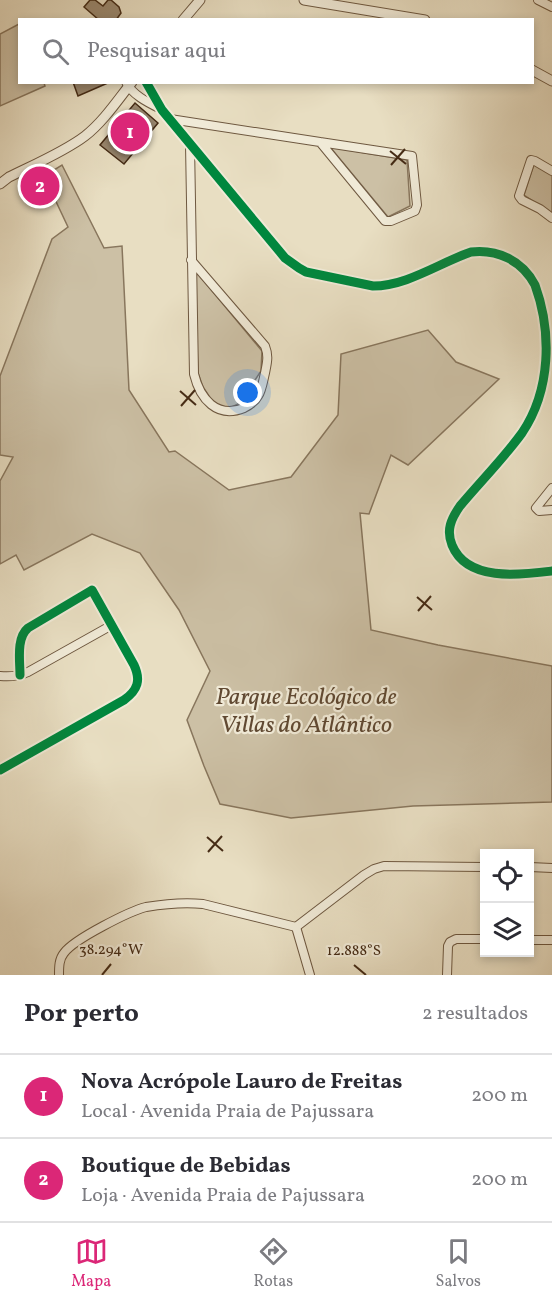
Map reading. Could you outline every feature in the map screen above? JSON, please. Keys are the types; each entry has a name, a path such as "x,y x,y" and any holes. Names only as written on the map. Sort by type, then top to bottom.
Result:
{"street":[{"path":"185,18 200,0"},
{"path":"304,0 413,18"},
{"path":"538,0 552,8"},
{"path":"534,71 552,81"},
{"path":"0,184 85,136 102,119 129,84 144,100 162,110"},
{"path":"147,84 162,110 285,258 306,272 383,286 414,276 459,256 483,251 512,259 523,268 532,279 546,318 549,340 545,378 531,416 522,432 460,506 449,525 449,535 458,555 467,564 478,569 509,574 552,571"},
{"path":"170,119 320,142 411,156 417,205 415,211 391,221 386,220 320,142"},
{"path":"190,144 192,260 196,381 211,406 224,411 237,411 253,402 260,393 268,359 267,352 265,346 192,260"},
{"path":"552,171 531,160 519,196 552,218"},
{"path":"552,488 536,508 539,511 552,510"},
{"path":"0,770 124,700 135,690 139,678 138,672 92,590 23,632 20,675"},
{"path":"0,676 20,675 112,625"},
{"path":"296,927 364,875 384,866 480,867"},
{"path":"534,867 552,868"},
{"path":"59,975 62,957 72,945 133,912 146,908 190,903 203,904 296,927"},
{"path":"296,927 310,975"},
{"path":"447,975 450,942 456,939 480,939"},
{"path":"534,940 552,940"}],"green space":[{"path":"18,25 18,84 44,84 45,86 0,106 0,34"},
{"path":"330,147 407,160 410,206 388,217"},
{"path":"534,164 552,175 552,214 524,195"},
{"name":"Parque Ecológico de Villas do Atlântico","path":"62,165 104,248 122,246 129,390 169,452 175,451 229,490 291,477 338,415 341,354 428,330 456,362 499,379 408,465 391,455 369,514 360,513 371,630 552,666 552,802 413,806 291,818 220,804 187,720 210,671 179,610 140,553 92,534 24,570 16,555 0,564 0,481 13,457 0,455 0,376 52,239 68,227 44,176"},
{"path":"194,269 262,351 261,371 240,403 228,409 215,405 203,387 198,373"}],"building":[{"path":"90,0 95,0 103,6 111,0 119,7 121,13 117,18 97,18 84,7"},
{"path":"74,84 105,84 78,96"},
{"path":"135,103 158,123 124,164 100,145"}],"cycle path":[{"path":"147,84 162,110 285,258 306,272 373,286 386,285 411,278 471,252 490,252 508,258 530,276 541,303 546,341 546,360 539,398 522,433 460,506 450,525 449,534 459,557 482,571 510,574 552,571"},
{"path":"0,770 124,700 135,688 138,680 134,665 92,590 24,632 20,650 20,675"}],"place":[{"name":"Nova Acrópole Lauro de Freitas","path":"130,132"},
{"name":"Boutique de Bebidas","path":"40,186"}]}
